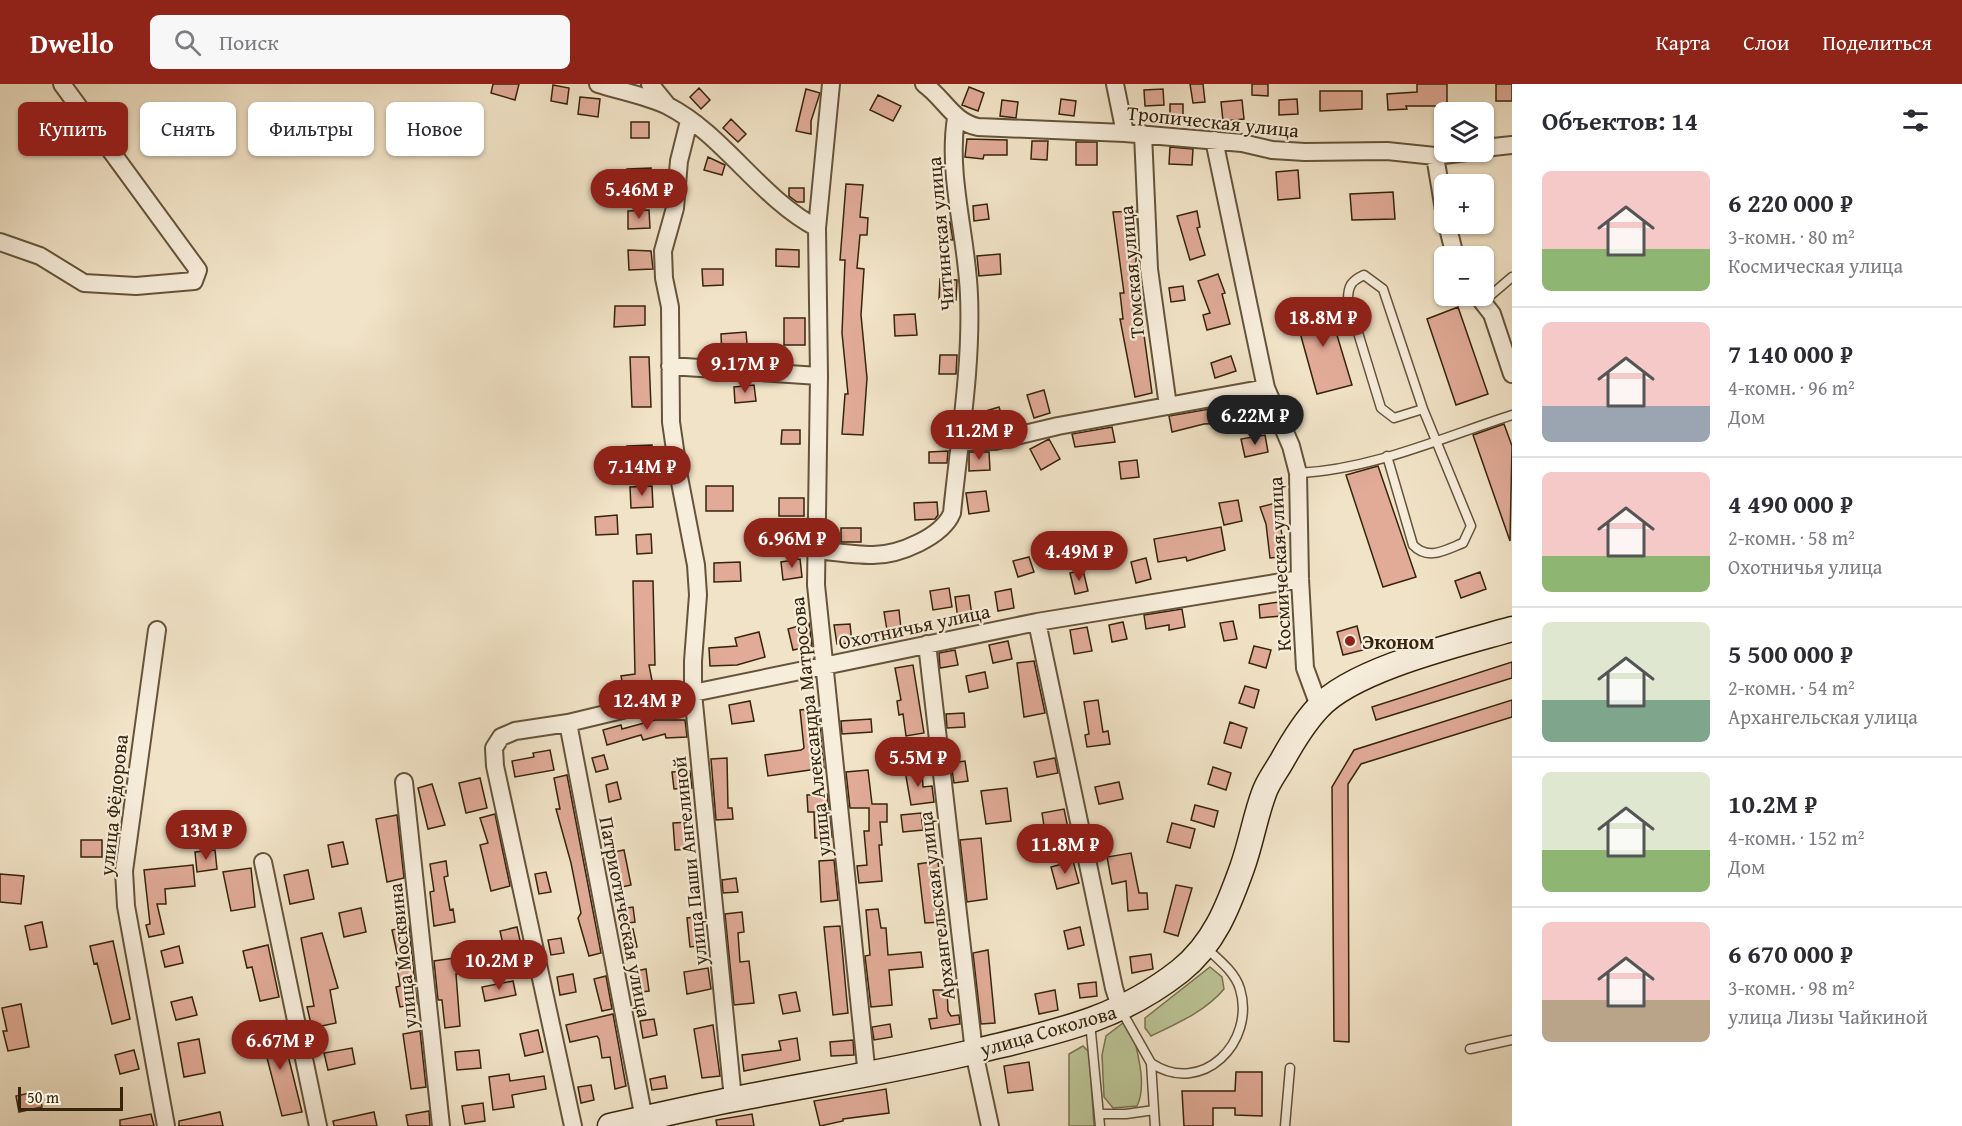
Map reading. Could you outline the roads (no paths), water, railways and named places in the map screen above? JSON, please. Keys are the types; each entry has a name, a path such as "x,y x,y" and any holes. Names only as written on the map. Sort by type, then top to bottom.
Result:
{"main road":[{"path":"1319,706 1356,682 1410,658 1512,629"},
{"name":"улица Соколова","path":"609,1126 733,1099 867,1076 974,1052 1090,1022 1121,1010 1149,994 1183,969 1205,947 1229,904 1246,857 1264,791 1293,742 1319,706"}],"street":[{"path":"0,242 39,256 84,283 136,286 194,281 198,270 62,84"},
{"path":"598,84 668,106"},
{"path":"650,84 668,106 689,121 789,211 817,228"},
{"name":"улица Александра Матросова","path":"831,84 817,228 819,376 816,585 867,1076"},
{"path":"924,84 937,93 956,118"},
{"path":"1115,84 1125,133"},
{"name":"Тропическая улица","path":"956,118 978,127 1125,133 1214,140 1272,150 1387,151 1434,156"},
{"name":"Читинская улица","path":"817,550 876,555 934,536 947,525 952,513 969,296 954,147 956,118"},
{"name":"улица Паши Ангелиной","path":"689,121 679,161 675,208 663,251 664,278 670,307 674,444 696,565 698,595 693,693 733,1099"},
{"name":"Томская улица","path":"1143,135 1149,268 1168,406"},
{"name":"Космическая улица","path":"1214,140 1266,388 1291,446 1298,473 1299,579 1305,668 1319,706"},
{"path":"1494,147 1512,145"},
{"path":"1486,306 1492,314 1512,374"},
{"path":"670,366 819,376"},
{"path":"959,442 994,441 1266,388"},
{"name":"Охотничья улица","path":"573,1126 495,766 494,748 501,737 515,730 567,723 693,693 1037,622 1299,579"},
{"path":"1037,622 1114,988 1121,1010"},
{"name":"улица Фёдорова","path":"157,630 124,871 126,906 166,1126"},
{"name":"Архангельская улица","path":"927,644 974,1052 990,1126"},
{"name":"Патриотическая улица","path":"567,723 644,1119"},
{"name":"улица Москвина","path":"404,782 441,1126"},
{"path":"264,862 318,1126"}],"lane":[{"path":"1387,456 1413,545 1420,552 1432,554 1463,543 1471,526 1438,439 1423,409 1383,289 1364,275 1354,280 1348,287 1348,300 1381,408 1394,418 1423,409"},
{"path":"1494,290 1512,278"},
{"path":"1298,473 1318,472 1387,456 1512,415"},
{"path":"1151,1063 1166,1073 1186,1075 1204,1071 1224,1055 1238,1034 1242,1009 1241,990 1234,976 1205,947"},
{"path":"1121,1010 1151,1063 1155,1126"},
{"path":"1090,1022 1100,1126"},
{"path":"1470,1049 1512,1040"},
{"path":"1285,1126 1290,1068"},
{"path":"1100,1114 1126,1114 1154,1110"}],"place":[{"name":"Эконом","path":"1350,641"}]}
